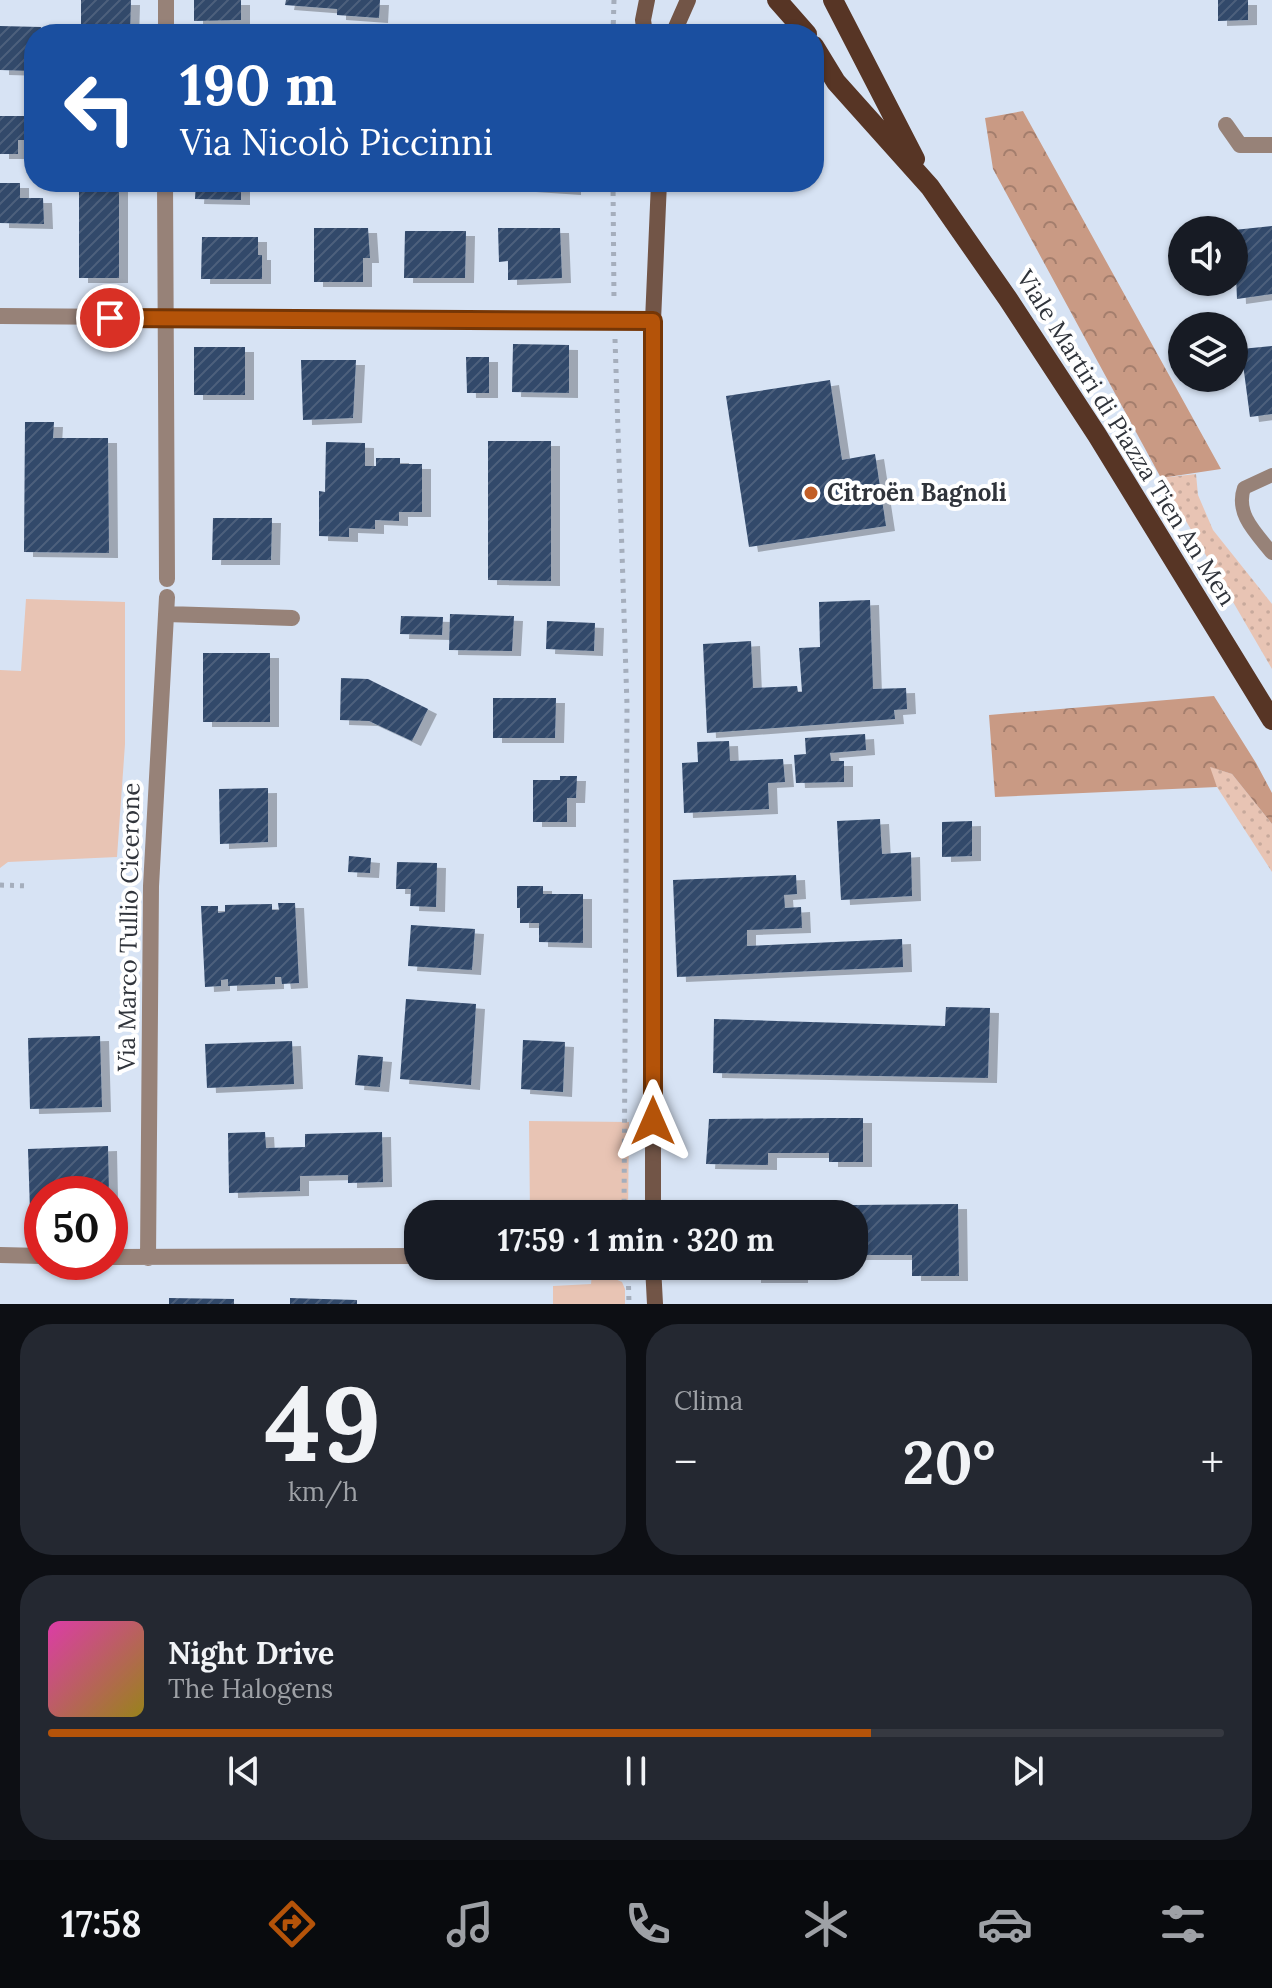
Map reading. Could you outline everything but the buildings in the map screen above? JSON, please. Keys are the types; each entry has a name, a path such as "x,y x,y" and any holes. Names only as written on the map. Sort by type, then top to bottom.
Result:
{"main road":[{"path":"644,24 647,0"},
{"path":"677,24 688,0"},
{"path":"777,0 798,24"},
{"name":"Viale Martiri di Piazza Tien An Men","path":"833,0 930,187"},
{"name":"Viale Martiri di Piazza Tien An Men","path":"824,62 836,82 930,187 1008,299 1097,435 1272,720"},
{"path":"824,75 836,82"},
{"path":"653,1200 653,321 659,192"},
{"path":"654,1280 655,1304"}],"street":[{"path":"166,0 166,24"},
{"path":"1226,125 1240,145 1272,145"},
{"path":"165,192 167,579"},
{"path":"0,316 653,321"},
{"name":"Via Marco Tullio Cicerone","path":"148,1258 151,886 166,606 292,618"},
{"path":"0,1255 24,1256"},
{"path":"128,1257 404,1256"}],"lane":[{"path":"1272,475 1244,488 1240,499 1246,520 1272,553"}],"path":[{"path":"613,24 614,0"},
{"path":"613,192 614,321 627,705 624,1200"},
{"path":"0,885 29,886"},
{"path":"628,1280 629,1304"}],"shaded area":[{"path":"1196,474 1198,495 1213,530 1272,604 1272,669 1161,478"},
{"path":"26,599 125,602 125,744 117,857 8,862 0,868 0,670 21,671"},
{"path":"1208,766 1232,774 1272,824 1272,872 1217,787"},
{"path":"529,1121 629,1122 628,1200 530,1200"},
{"path":"591,1280 622,1282 625,1304 553,1304 553,1286 591,1284"}],"green space":[{"path":"1023,111 1168,373 1168,392 1178,392 1221,469 1161,478 993,169 985,118"},
{"path":"1214,696 1272,793 1272,824 1232,774 1210,767 1217,787 995,797 989,715"}],"place":[{"name":"Citroën Bagnoli","path":"811,493"}],"route":[{"path":"110,318 653,321 653,1121"}]}
